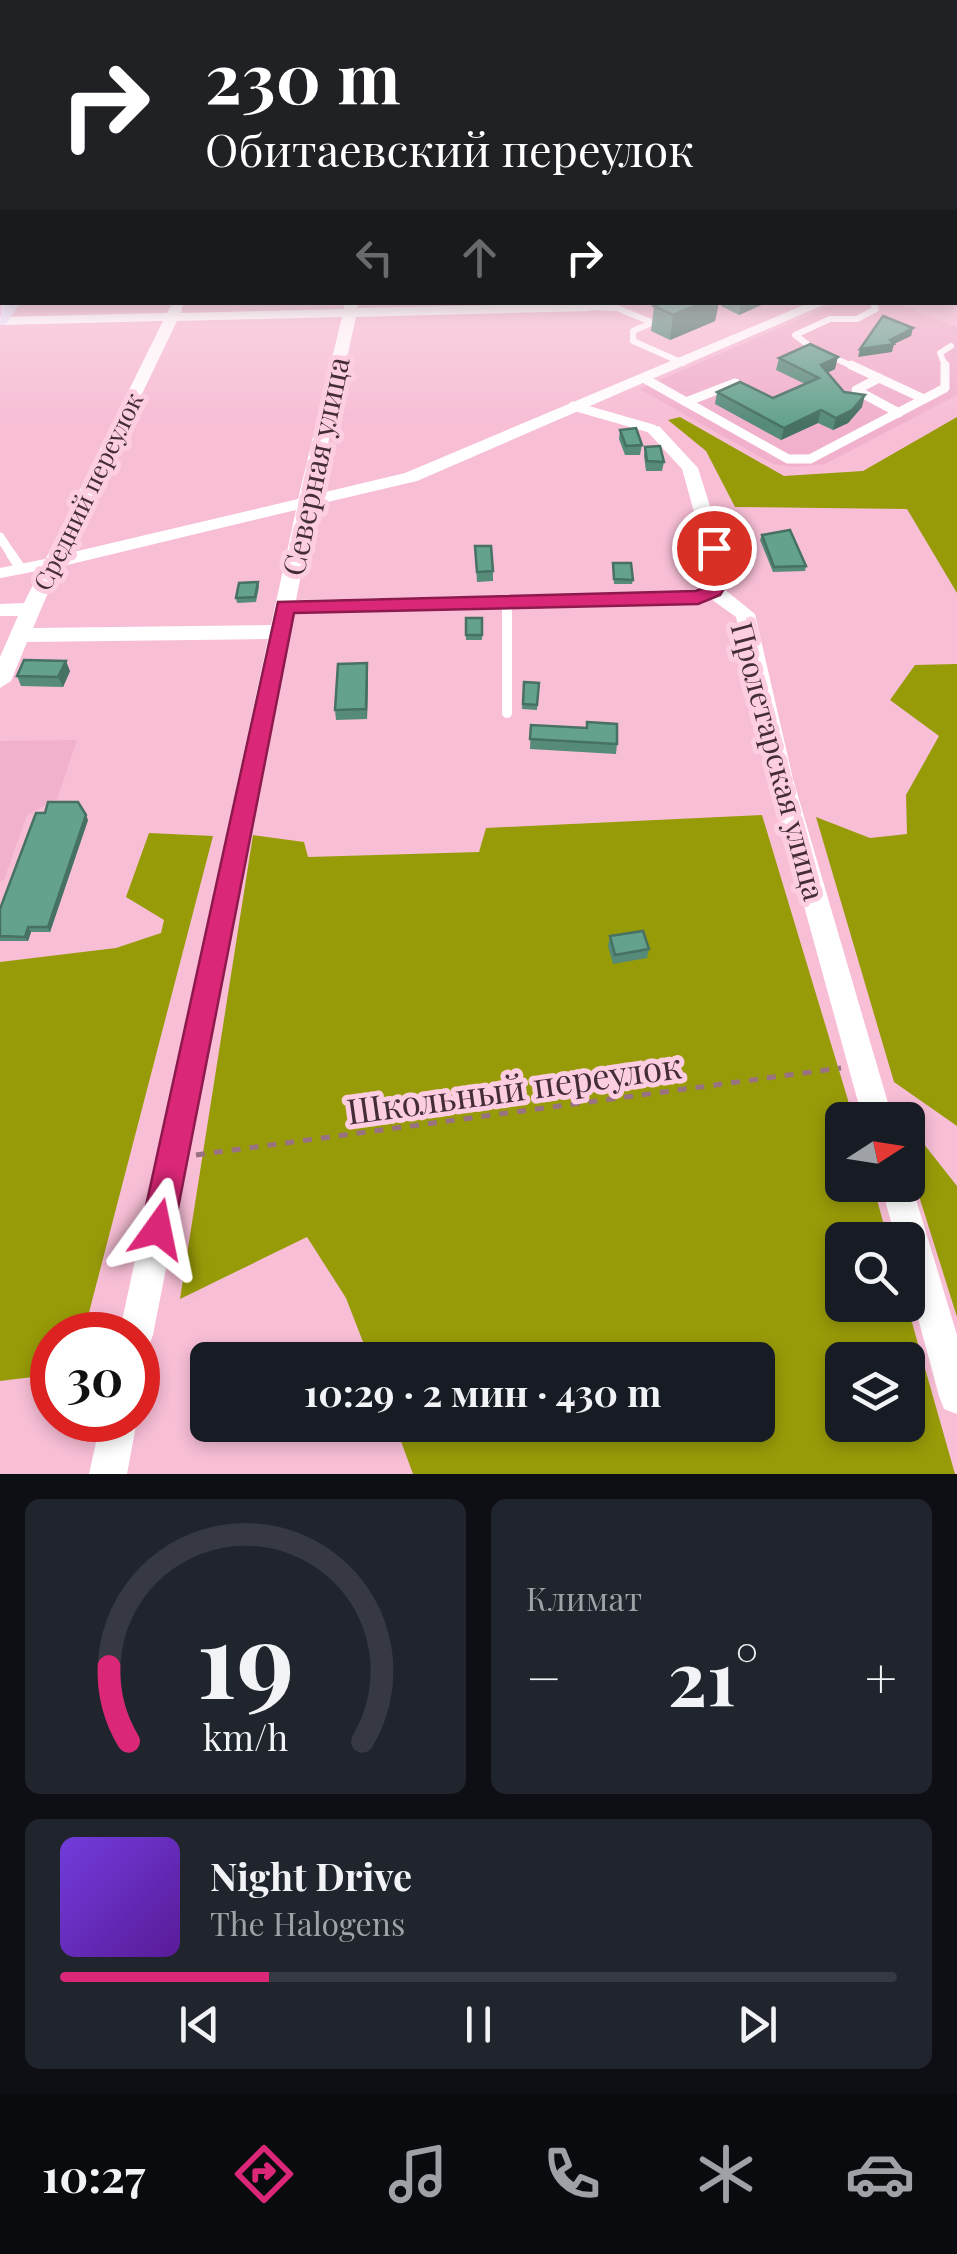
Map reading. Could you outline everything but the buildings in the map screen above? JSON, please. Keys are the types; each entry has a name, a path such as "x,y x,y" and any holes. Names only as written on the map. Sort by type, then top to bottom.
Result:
{"street":[{"path":"0,320 176,309 511,305"},
{"path":"51,563 410,476 817,305"},
{"name":"Северная улица","path":"141,1312 350,307"},
{"name":"Средний переулок","path":"0,681 51,563 176,309"},
{"name":"Пролетарская улица","path":"653,430 690,468 722,576 714,591 746,614 781,779 873,1102"},
{"path":"286,607 698,597 714,591"},
{"path":"0,610 31,609"},
{"path":"21,635 280,632"},
{"path":"902,1202 957,1396"},
{"path":"108,1474 115,1442"}],"lane":[{"path":"598,305 651,322"},
{"path":"874,305 876,310 856,320 830,319 795,334 812,347 924,399"},
{"path":"668,316 633,330 634,341 684,363"},
{"path":"646,380 800,462 946,388 946,368 940,353 951,346"},
{"path":"879,378 856,390 899,412"},
{"path":"686,402 735,383 752,393"},
{"path":"573,406 653,430"},
{"path":"0,537 21,569"},
{"path":"0,574 51,563"},
{"path":"507,601 507,713"}],"path":[{"name":"Школьный переулок","path":"172,1158 862,1066"}],"shaded area":[{"path":"832,305 901,305 957,327 957,395 825,464 773,464 639,389"},
{"path":"680,417 784,476 863,471 957,417 957,593 907,509 735,507 706,451 668,420"},
{"path":"957,664 957,1126 894,1082 816,817 870,838 907,834 906,795 939,736 890,700 915,665"},
{"path":"77,740 57,799 27,815 0,882 0,741"},
{"path":"762,815 849,1102 825,1102 825,1202 878,1202 883,1222 825,1222 825,1322 912,1322 918,1342 825,1342 825,1442 925,1442 925,1368 955,1474 413,1474 401,1442 775,1442 775,1342 363,1342 346,1298 307,1237 180,1299 253,835 304,842 308,857 479,852 486,828"},
{"path":"149,833 213,836 89,1312 30,1312 30,1377 0,1381 0,962 116,948 161,933 164,920 126,897"},
{"path":"925,1146 957,1186 957,1317 921,1202 925,1202"}],"route":[{"path":"158,1229 286,607 698,597 714,591 722,576 714,548"}]}
